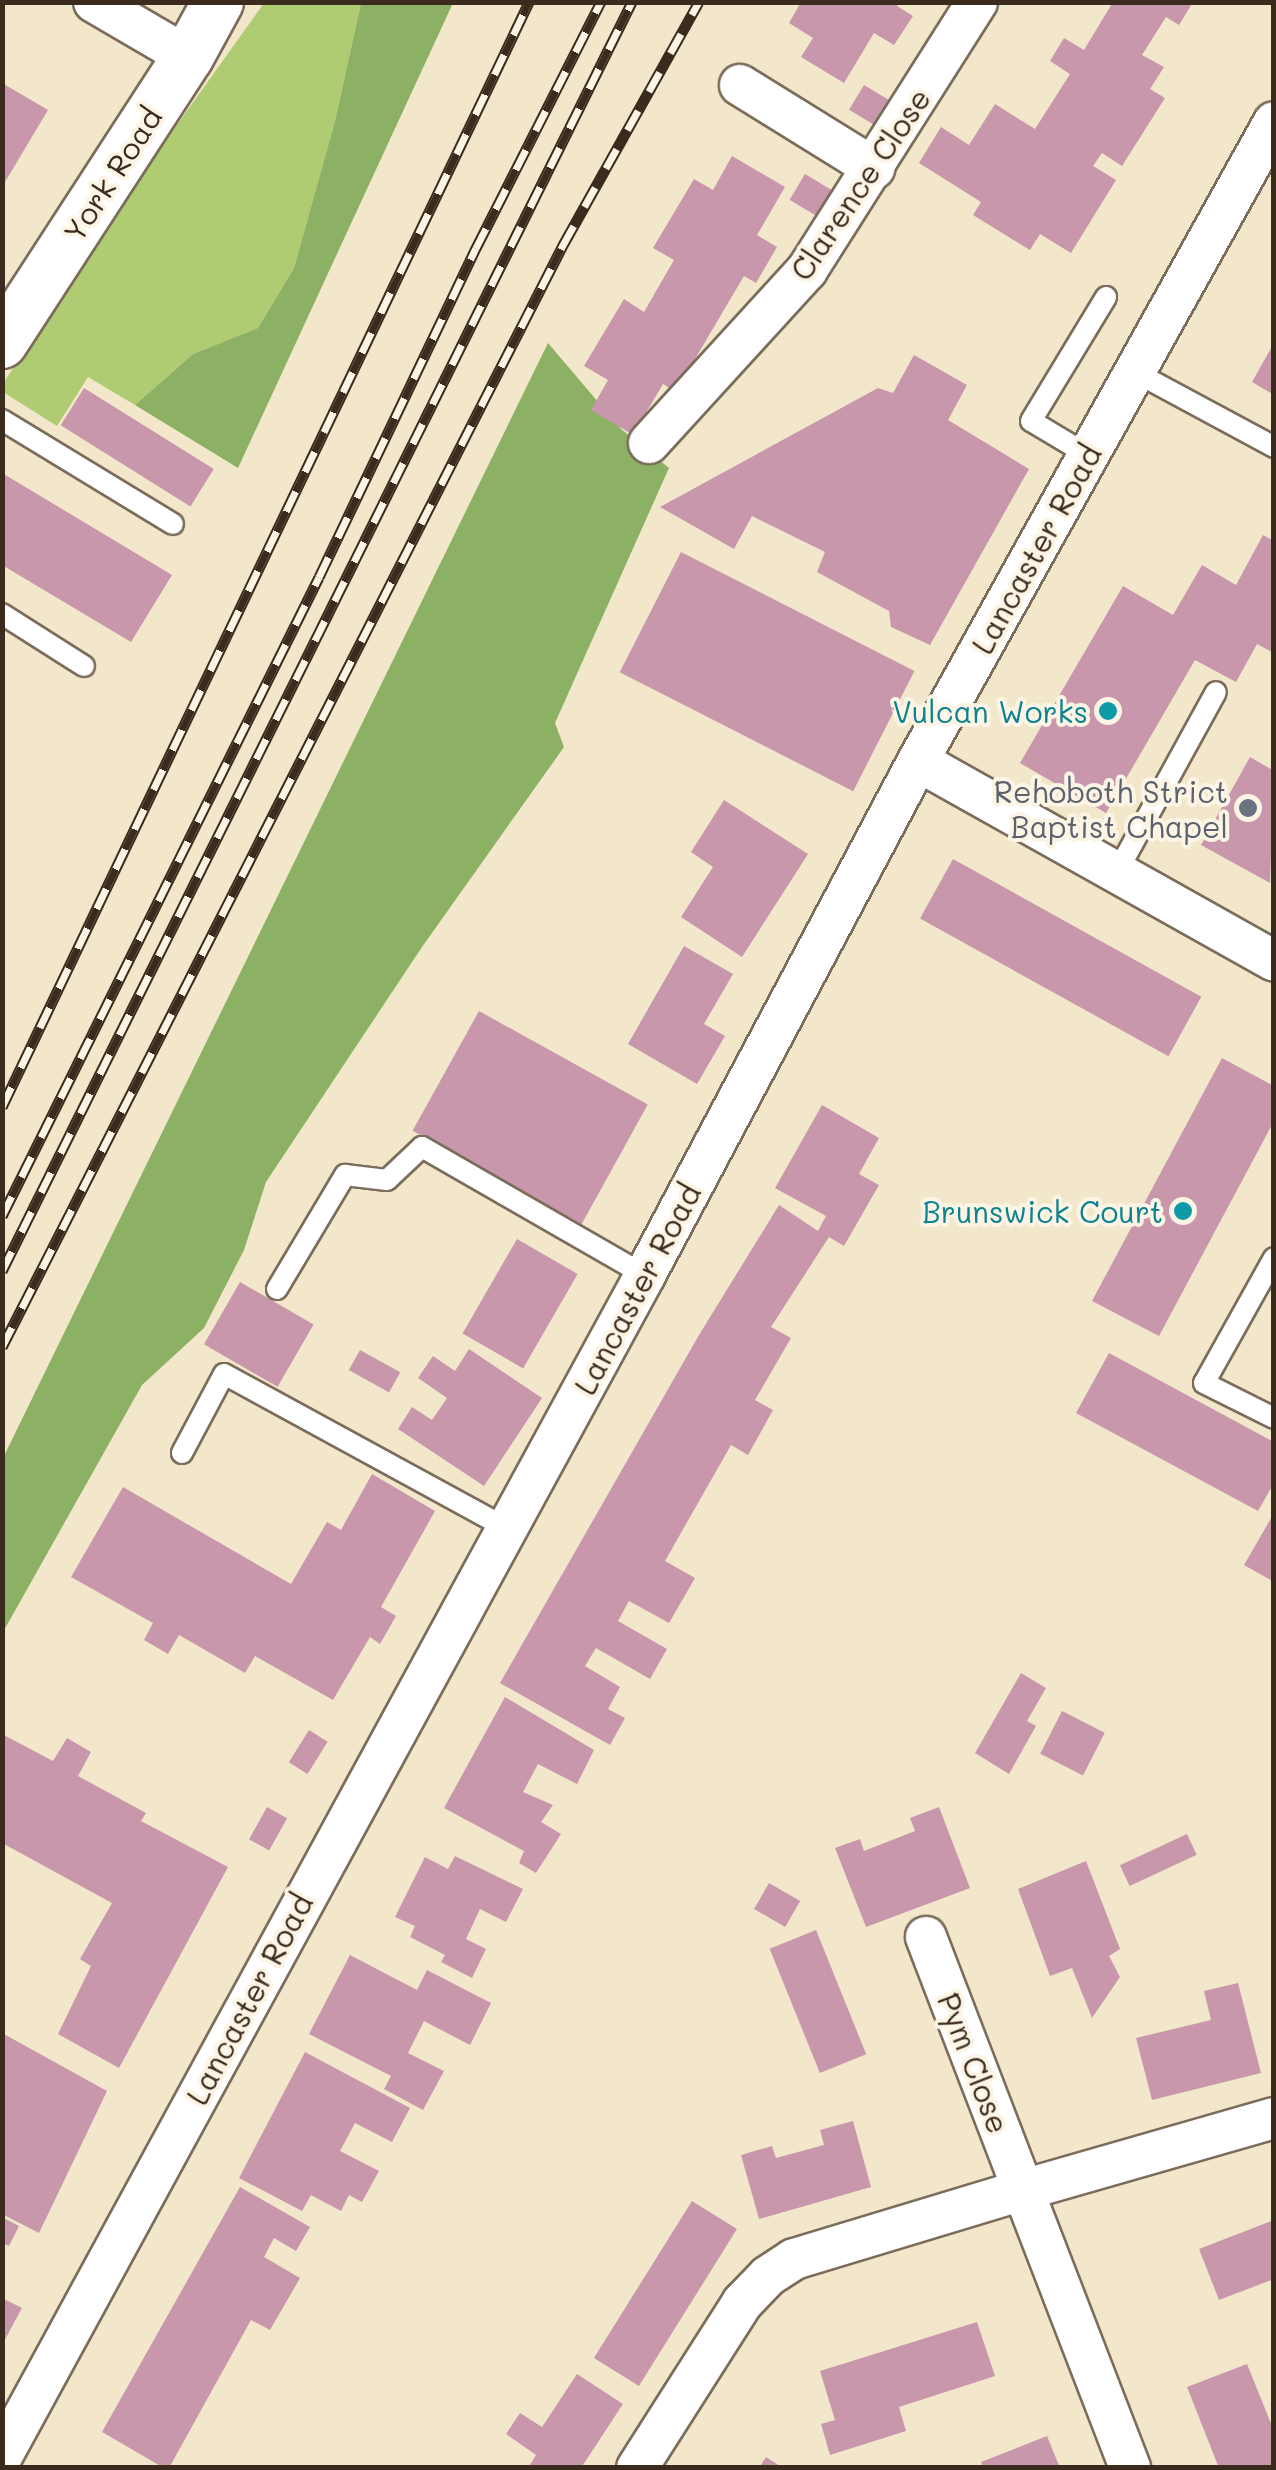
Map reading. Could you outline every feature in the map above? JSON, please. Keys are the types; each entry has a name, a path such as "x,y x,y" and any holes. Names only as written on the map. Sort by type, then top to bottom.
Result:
{"street":[{"path":"94,2 188,57"},
{"name":"York Road","path":"2,343 188,57 218,2"},
{"name":"Clarence Close","path":"648,444 807,270 977,2"},
{"path":"740,84 874,168"},
{"name":"Lancaster Road","path":"2,2456 645,1275 918,761 1274,122"},
{"path":"918,761 1274,960"},
{"name":"Pym Close","path":"926,1937 1130,2468"},
{"path":"637,2468 742,2303 768,2276 794,2259 1274,2118"}],"lane":[{"path":"1088,455 1031,422 1106,298"},
{"path":"1134,372 1274,447"},
{"path":"2,420 173,524"},
{"path":"2,614 84,666"},
{"path":"1117,872 1216,692"},
{"path":"277,1289 345,1174 387,1180 422,1147 645,1275"},
{"path":"1274,1258 1204,1383 1274,1418"},
{"path":"182,1452 224,1374 506,1528"}],"green space":[{"path":"264,3 361,3 335,121 294,268 258,328 193,354 135,405 88,377 57,426 3,392 2,385 136,182"},
{"path":"361,3 453,3 238,468 135,405 193,354 258,328 294,268 335,121"},
{"path":"548,343 621,429 669,468 555,723 564,747 422,947 266,1182 244,1250 204,1328 142,1385 3,1632 3,1458"}],"building":[{"path":"801,2 899,2 897,6 913,16 894,45 874,33 844,83 801,57 813,38 789,23"},
{"path":"1113,2 1193,2 1179,25 1166,17 1142,55 1164,67 1150,89 1165,98 1122,166 1102,153 1093,166 1116,180 1071,253 1040,234 1030,250 973,215 981,202 919,163 941,127 969,145 995,104 1035,129 1070,74 1050,61 1064,38 1084,50"},
{"path":"2,83 48,110 2,187"},
{"path":"864,85 891,101 876,126 849,110"},
{"path":"732,156 785,187 757,235 777,247 756,283 744,276 695,359 703,363 683,396 663,384 633,435 591,410 608,380 584,366 624,299 644,312 674,260 653,248 694,179 713,190"},
{"path":"805,174 833,191 818,217 790,200"},
{"path":"1274,343 1274,395 1252,382"},
{"path":"914,355 967,385 948,420 1029,469 930,645 891,627 889,611 817,572 825,552 752,516 734,549 660,507 878,388 893,393"},
{"path":"84,388 214,469 190,506 61,425"},
{"path":"2,473 172,575 131,642 2,565"},
{"name":"Vulcan Works","path":"1263,535 1274,541 1274,653 1257,644 1236,682 1195,660 1106,813 1020,763 1123,586 1173,615 1202,565 1236,585"},
{"path":"681,552 914,671 853,791 620,672"},
{"name":"Rehoboth Strict Baptist Chapel","path":"1250,757 1274,771 1270,883 1201,845"},
{"path":"724,800 808,854 742,957 681,917 713,867 691,852"},
{"path":"953,859 1201,997 1168,1056 920,918"},
{"path":"684,946 733,974 704,1024 725,1036 697,1084 628,1044"},
{"path":"479,1011 648,1105 581,1224 413,1131"},
{"name":"Brunswick Court","path":"1222,1058 1274,1086 1274,1121 1159,1336 1092,1301"},
{"path":"822,1105 879,1138 859,1174 879,1185 844,1246 829,1237 771,1327 791,1338 755,1400 773,1410 748,1455 731,1445 665,1561 695,1578 669,1623 629,1601 618,1621 667,1649 650,1679 596,1648 585,1666 620,1687 608,1709 625,1718 610,1745 500,1683 699,1335 779,1205 818,1231 826,1216 775,1188"},
{"path":"517,1239 578,1274 523,1368 463,1333"},
{"path":"240,1282 314,1324 278,1387 204,1344"},
{"path":"469,1349 542,1398 484,1486 398,1429 412,1407 432,1420 447,1398 418,1378 433,1356 455,1371"},
{"path":"360,1350 400,1372 389,1392 349,1370"},
{"path":"1109,1353 1274,1442 1274,1483 1258,1511 1076,1413"},
{"path":"372,1474 435,1511 381,1607 396,1616 380,1644 370,1637 333,1700 255,1656 245,1673 179,1635 168,1654 144,1640 153,1623 71,1577 123,1487 291,1584 327,1522 341,1530"},
{"path":"1274,1513 1274,1582 1244,1565"},
{"path":"1021,1673 1046,1688 1027,1721 1036,1726 1009,1774 975,1753"},
{"path":"505,1697 594,1750 577,1784 538,1764 523,1792 553,1805 541,1822 561,1834 536,1873 519,1863 524,1851 444,1808"},
{"path":"1062,1711 1105,1733 1083,1776 1040,1754"},
{"path":"309,1730 328,1742 308,1774 289,1762"},
{"path":"2,1734 53,1761 67,1738 91,1752 78,1776 146,1813 141,1821 228,1867 119,2068 58,2034 91,1966 80,1959 112,1903 2,1843"},
{"path":"267,1807 287,1818 269,1851 249,1839"},
{"path":"939,1807 970,1888 866,1927 835,1848 860,1839 864,1851 915,1831 910,1818"},
{"path":"1187,1834 1197,1855 1130,1886 1120,1865"},
{"path":"455,1856 523,1889 506,1922 480,1909 466,1939 486,1949 472,1978 441,1962 445,1955 410,1937 415,1926 395,1917 425,1857 448,1869"},
{"path":"1086,1861 1120,1949 1109,1956 1120,1977 1092,2018 1072,1968 1050,1976 1018,1889"},
{"path":"769,1883 800,1901 785,1927 754,1909"},
{"path":"816,1930 866,2054 820,2073 770,1949"},
{"path":"350,1955 417,1990 427,1970 491,2003 470,2045 424,2021 408,2053 444,2071 423,2110 384,2089 391,2076 309,2034"},
{"path":"1238,1983 1261,2073 1152,2100 1136,2038 1211,2020 1204,1991"},
{"path":"2,2033 107,2091 39,2233 2,2214"},
{"path":"305,2052 410,2108 392,2142 355,2123 340,2151 379,2171 362,2202 349,2195 341,2211 311,2195 302,2211 239,2178"},
{"path":"853,2121 871,2187 759,2219 741,2155 772,2146 776,2158 824,2145 820,2130"},
{"path":"240,2187 310,2227 296,2251 274,2238 264,2257 300,2278 270,2330 251,2320 169,2468 164,2468 102,2432"},
{"path":"692,2201 737,2229 639,2386 594,2358"},
{"path":"2,2217 19,2226 9,2246 2,2243"},
{"path":"1274,2220 1274,2279 1219,2300 1199,2249"},
{"path":"2,2298 22,2308 2,2345"},
{"path":"977,2322 995,2376 899,2407 906,2431 830,2455 821,2424 835,2420 820,2371"},
{"path":"1247,2364 1274,2431 1274,2468 1219,2468 1187,2387"},
{"path":"577,2374 623,2404 581,2468 528,2468 536,2455 506,2434 520,2413 542,2427"},
{"path":"1047,2436 1060,2468 983,2468 981,2462"},
{"path":"766,2457 783,2468 759,2468"}],"railway":[{"path":"2,1107 529,2"},
{"path":"2,1216 319,577 476,248 601,2"},
{"path":"2,1271 632,2"},
{"path":"2,1347 563,245 699,2"}],"place":[{"name":"Vulcan Works","path":"1108,711"},
{"name":"Rehoboth Strict Baptist Chapel","path":"1248,808"},
{"name":"Brunswick Court","path":"1183,1211"}]}
